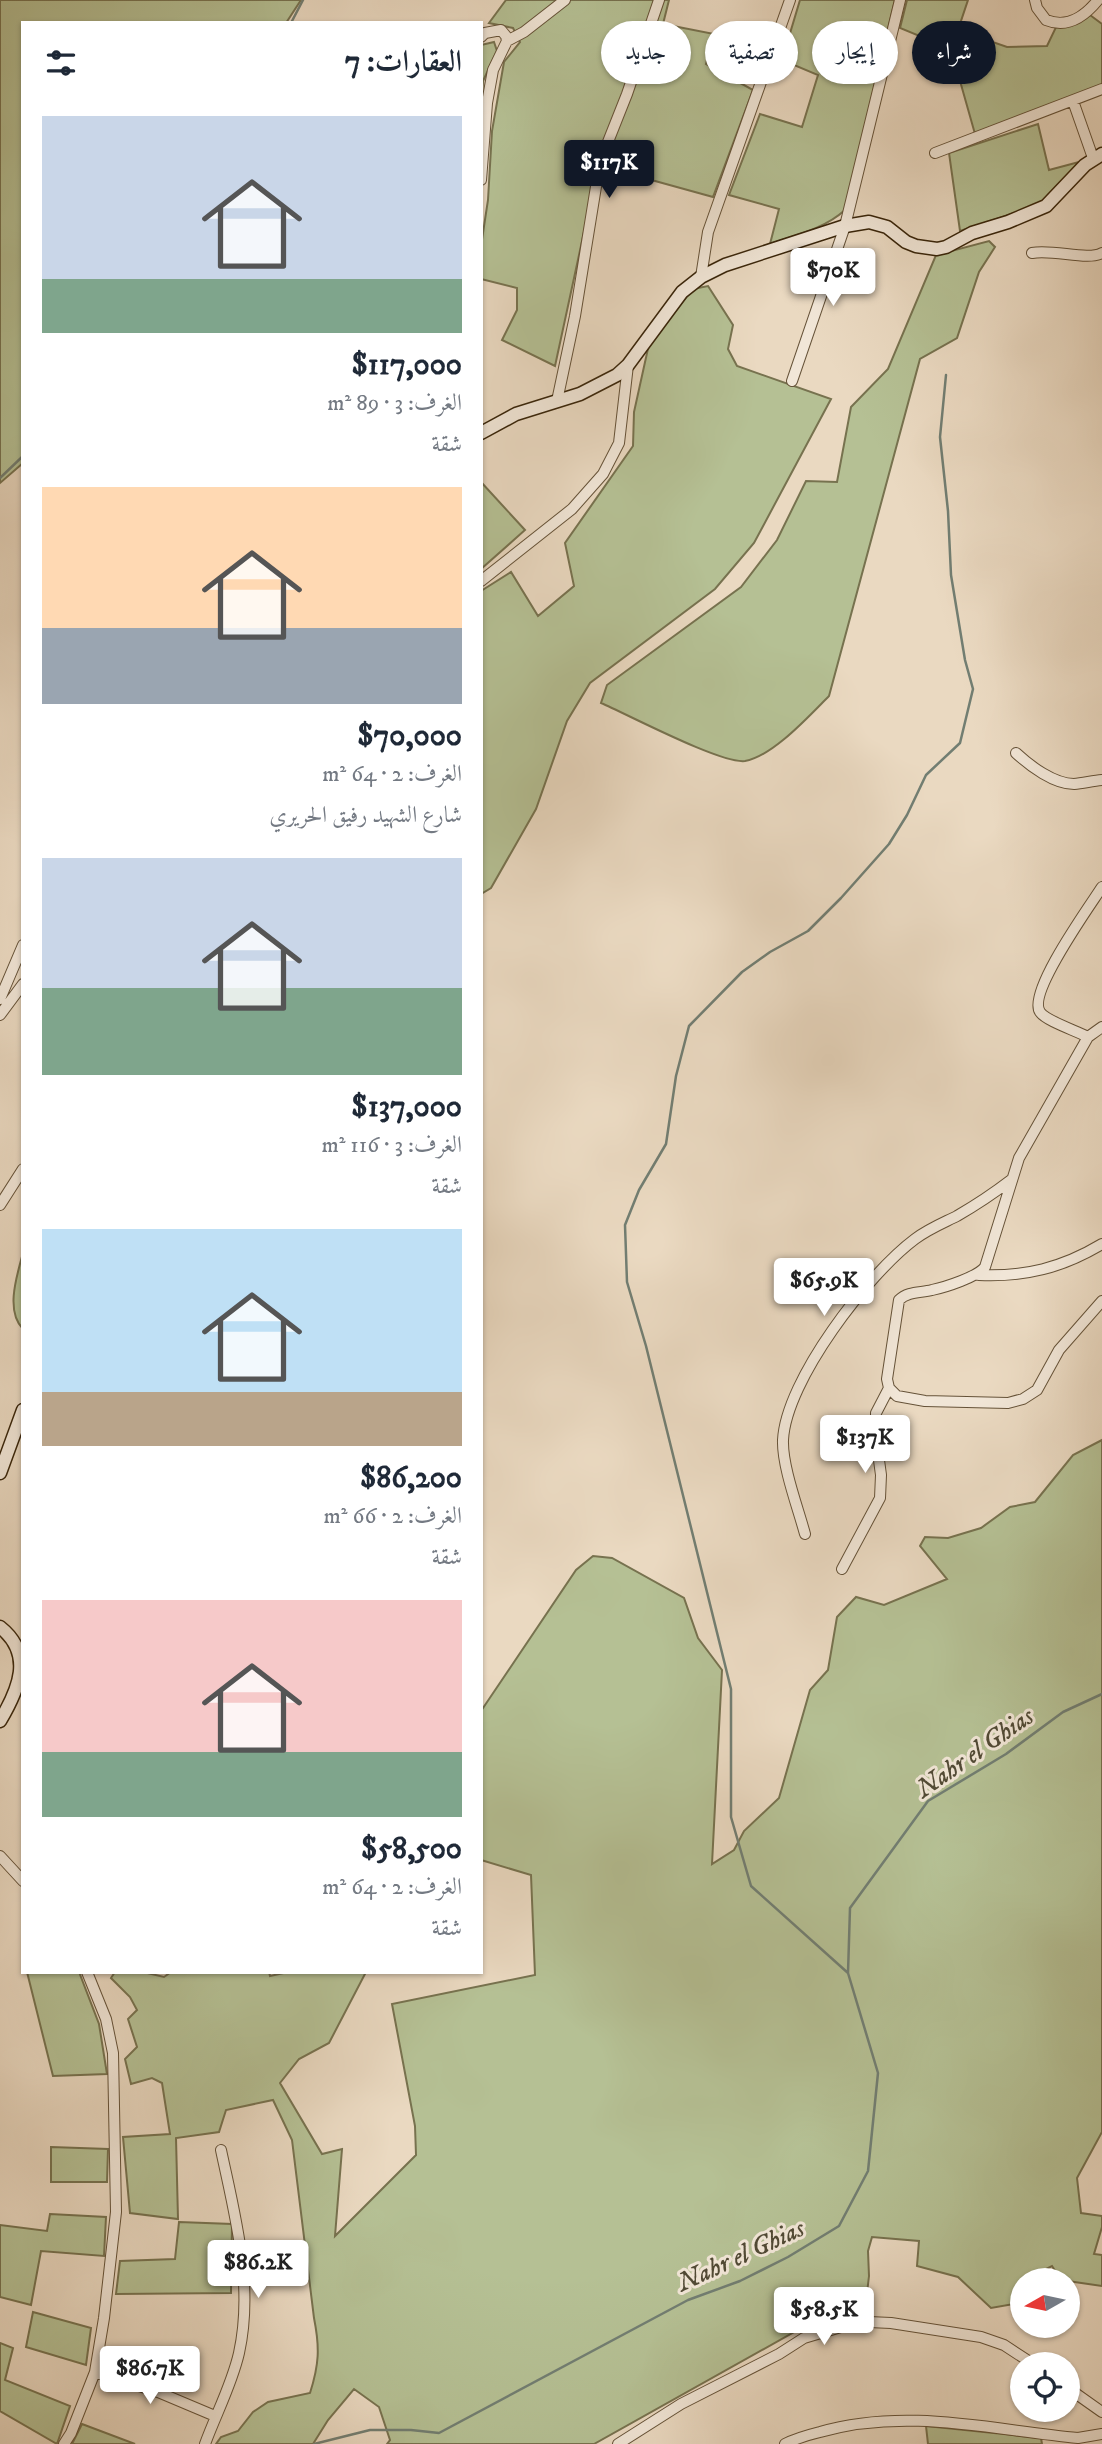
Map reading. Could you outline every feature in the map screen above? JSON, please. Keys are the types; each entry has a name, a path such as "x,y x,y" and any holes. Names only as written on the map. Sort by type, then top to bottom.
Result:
{"street":[{"path":"483,154 493,70 507,41 524,32 565,0"},
{"path":"557,401 575,316 600,162 659,0"},
{"path":"701,277 708,232 790,0"},
{"path":"792,381 845,226 900,0"},
{"path":"1035,0 1037,8 1046,20 1061,23 1087,13 1098,0"},
{"path":"483,35 501,30 507,41"},
{"path":"935,153 1102,89"},
{"path":"483,432 516,414 599,386 628,365 672,304 701,277 725,265 845,226 877,222 906,242 937,249 1046,206 1098,156 1073,101"},
{"path":"1032,253 1047,251 1094,257 1102,253"},
{"path":"483,579 572,509 610,464 620,443 628,365"},
{"path":"1016,752 1037,769 1062,781 1072,784 1102,779"},
{"path":"1088,1037 1044,1016 1038,1010 1037,997 1060,951 1102,887"},
{"path":"0,999 21,950"},
{"path":"0,1014 21,987"},
{"path":"0,1007 0,1014"},
{"path":"979,1275 988,1259 1019,1158 1088,1037 1102,1027"},
{"path":"0,1205 21,1172"},
{"path":"805,1534 783,1440 791,1402 805,1371 848,1310 909,1244 980,1202 1011,1180"},
{"path":"842,1569 880,1498 876,1413 888,1388 890,1355 898,1304 902,1297 979,1275 1005,1276 1055,1268 1072,1262 1102,1244"},
{"path":"888,1388 897,1396 925,1401 1008,1403 1023,1399 1037,1390 1059,1350 1102,1301"},
{"path":"0,1472 21,1415"},
{"path":"0,1627 21,1648 18,1681 0,1721"},
{"path":"0,1856 21,1879"},
{"path":"64,2444 71,2433 94,2372 102,2334 114,2226 116,2092 113,2053 108,2027 88,1974"},
{"path":"205,2444 238,2356 243,2299 240,2240 221,2150"},
{"path":"618,2444 681,2404 779,2354 804,2338 851,2324 878,2322 981,2337 1015,2352"},
{"path":"94,2372 158,2392 215,2416"},
{"path":"1080,2396 1102,2412"},
{"path":"785,2444 842,2426 870,2421 928,2420 1078,2438 1102,2434"},
{"path":"627,2444 633,2434"}],"green space":[{"path":"0,0 301,0 287,21 21,21 21,465 0,483"},
{"path":"506,0 669,0 664,21 601,21 601,84 691,84 691,29 705,32 705,84 742,84 753,90 713,197 608,168 587,218 555,366 502,340 517,310 517,288 483,280 483,233 492,131 504,62 520,42 513,28 489,23"},
{"path":"800,0 895,0 890,21 812,21 812,72 798,67 798,21 794,21"},
{"path":"907,0 968,0 961,21 912,21 912,33 900,28"},
{"path":"1090,15 1102,24 1102,86 975,134 961,84 996,84 996,43 1007,47 1047,46 1057,25"},
{"path":"494,42 497,51 483,81 483,45"},
{"path":"815,84 875,84 845,210 819,227 770,244 779,209 729,195 760,114 802,127"},
{"path":"1038,124 1049,170 1079,162 1060,187 1039,205 960,231 949,153"},
{"path":"989,241 995,247 979,272 957,338 920,359 829,696 779,744 756,758 745,761 733,760 696,747 601,703 607,685 741,587 777,540 806,481 837,482 851,407 888,369 936,255"},
{"path":"708,286 733,325 728,349 737,366 831,399 754,543 715,589 590,683 567,721 536,809 491,888 483,893 483,590 511,572 538,616 574,586 565,543 633,446 634,412 649,344 693,289"},
{"path":"483,484 525,530 483,567"},
{"path":"21,1261 21,1326 15,1313 16,1282"},
{"path":"1102,1440 1102,2132 1077,2178 1081,2213 1102,2216 1102,2227 1094,2254 1102,2255 1102,2286 1080,2283 1080,2268 1010,2268 1010,2305 991,2308 958,2277 917,2266 919,2241 872,2237 868,2251 869,2276 865,2310 805,2326 594,2444 387,2444 390,2440 379,2407 354,2389 328,2420 313,2444 216,2444 221,2437 238,2431 253,2412 268,2402 310,2393 313,2383 318,2356 317,2338 292,2140 273,2100 226,2110 219,2132 176,2138 178,2219 130,2213 123,2137 170,2134 162,2083 152,2078 131,2084 125,2059 137,2047 128,2019 137,2010 130,1997 111,1978 114,1974 151,1974 164,1977 168,1974 365,1974 329,2043 299,2059 280,2083 322,2154 342,2149 335,2236 416,2155 415,2126 392,2004 535,1975 531,1875 483,1861 483,1708 576,1570 593,1556 612,1558 684,1598 698,1638 722,1670 712,1864 734,1850 744,1831 779,1798 810,1690 828,1670 837,1617 856,1597 884,1605 947,1579 920,1546 925,1537 948,1538 981,1528 1010,1507 1035,1502 1073,1455"},
{"path":"28,1974 80,1974 99,2024 107,2074 53,2076"},
{"path":"51,2147 108,2149 107,2182 51,2182"},
{"path":"50,2214 106,2217 104,2256 41,2251 31,2305 0,2297 0,2225 47,2231"},
{"path":"179,2222 232,2224 231,2293 116,2294 120,2261 175,2259"},
{"path":"33,2312 91,2328 86,2365 26,2347"},
{"path":"0,2343 13,2348 5,2380 70,2406 57,2444 0,2411"},
{"path":"82,2424 135,2444 72,2444"},
{"path":"926,2426 1041,2438 1042,2444 928,2444"}],"waterway":[{"path":"292,21 303,0"},
{"path":"848,1973 751,1886 731,1817 731,1689 646,1346 627,1282 625,1225 639,1190 666,1144 676,1076 689,1026 742,972 770,952 808,931 841,898 889,844 907,815 926,775 960,743 973,689 965,660 951,575 940,437 946,375"},
{"path":"0,478 21,458"},
{"name":"Nahr el Ghias","path":"314,2444 370,2430 439,2433 688,2300 740,2281 788,2257 839,2226 868,2171 878,2073 848,1973 850,1908 928,1801 1006,1754 1063,1712 1102,1694"}]}
